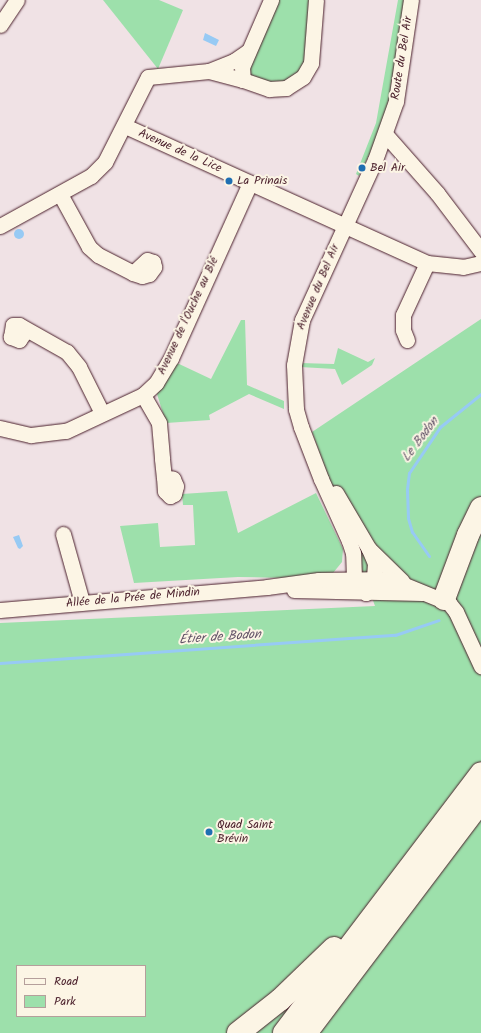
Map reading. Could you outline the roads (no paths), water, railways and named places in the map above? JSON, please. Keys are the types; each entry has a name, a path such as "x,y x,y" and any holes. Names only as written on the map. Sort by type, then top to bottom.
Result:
{"highway":[{"path":"434,596 468,535 481,508"},
{"path":"284,1033 481,773"},
{"path":"306,1033 481,802"},
{"path":"238,1033 280,1000 361,920 374,914"},
{"path":"317,1033 327,1020 330,1001"}],"street":[{"path":"0,25 17,0"},
{"path":"243,80 242,67 247,52 271,0"},
{"path":"209,71 269,89 286,88 303,77 311,63 314,49 316,0"},
{"name":"Route du Bel Air","path":"345,225 385,134 400,87 411,0"},
{"path":"0,226 91,176 106,162 148,77 209,71 234,61 247,52"},
{"name":"Avenue de la Lice","path":"125,126 427,263 463,267 481,263"},
{"path":"385,134 437,193 481,251"},
{"name":"Avenue de l'Ouche au Blé","path":"0,428 32,435 66,430 143,395 156,383 171,358 250,183"},
{"path":"60,194 89,247 98,255 133,273"},
{"name":"Avenue du Bel Air","path":"345,225 302,320 296,344 294,387 296,409 316,466 351,547 354,578"},
{"path":"407,340 403,330 403,315 427,263"},
{"path":"26,330 67,352 79,367 102,413"},
{"path":"143,395 159,423 164,477"},
{"name":"Avenue du Bel Air","path":"316,466 333,488 369,549 375,563 374,578"},
{"path":"64,534 82,602"},
{"name":"Avenue du Bel Air","path":"369,549 402,581"},
{"path":"354,578 366,593"},
{"path":"267,587 354,578 374,578 402,581 434,596 456,612 481,666"},
{"path":"366,593 374,578"},
{"path":"267,587 434,596"},
{"name":"Allée de la Prée de Mindin","path":"0,610 267,587"}],"water":[{"path":"205,33 219,40 216,46 203,40"},
{"path":"19,229 24,234 19,239 14,234"},
{"path":"19,535 23,546 20,549 18,548 13,537"}],"waterway":[{"name":"Le Bodon","path":"429,556 412,532 408,518 407,489 409,473 440,427 481,394"},
{"name":"Étier de Bodon","path":"0,663 395,635 439,620"}],"place":[{"name":"Bel Air","path":"362,168"},
{"name":"La Prinais","path":"229,181"},
{"name":"Quad Saint Brévin","path":"209,832"}]}
